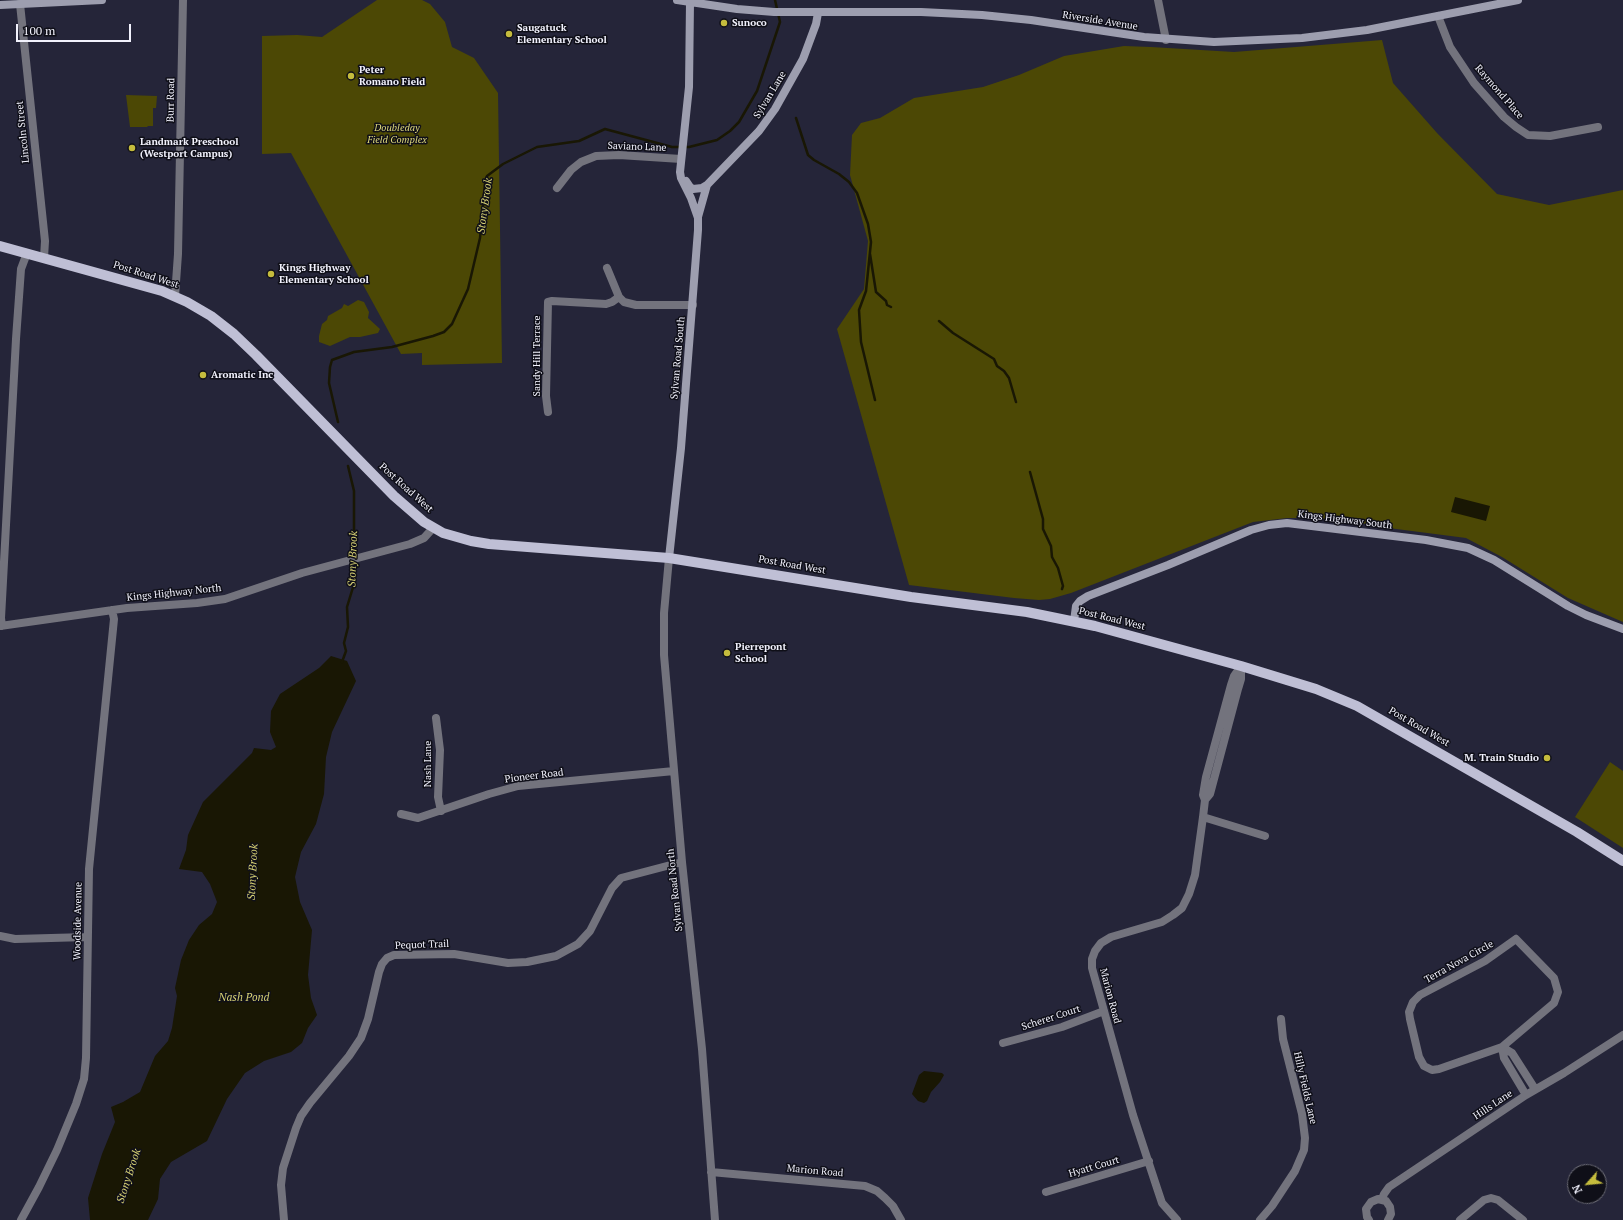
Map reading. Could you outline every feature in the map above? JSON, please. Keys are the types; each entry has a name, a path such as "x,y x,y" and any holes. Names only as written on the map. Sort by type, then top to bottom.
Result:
{"main road":[{"name":"Post Road West","path":"0,246 148,287 175,296 211,316 237,336 394,496 414,514 433,528 452,536 489,544 669,558 878,592 1009,610 1074,621 1241,666 1316,689 1357,706 1572,829 1623,861"}],"street":[{"path":"0,5 102,0"},
{"name":"Burr Road","path":"175,296 178,254 183,0"},
{"name":"Riverside Avenue","path":"677,0 744,10 778,12 921,12 988,16 1166,40 1218,42 1302,38 1367,30 1518,0"},
{"path":"1158,0 1166,40"},
{"name":"Sylvan Road South","path":"669,558 680,457 698,218 691,198 681,178 682,143 689,87 690,2"},
{"name":"Lincoln Street","path":"20,4 45,241 44,258"},
{"name":"Sylvan Lane","path":"698,218 707,185 760,131 771,115 803,59 816,24 818,13"},
{"name":"Raymond Place","path":"1438,16 1450,47 1474,83 1504,117 1516,127 1528,135 1550,136 1598,127"},
{"name":"Saviano Lane","path":"557,188 571,170 581,162 596,156 619,155 681,159"},
{"name":"Sylvan Road South","path":"681,159 685,179 690,187 697,189 707,185"},
{"path":"1,626 16,339 21,270 27,253"},
{"path":"607,268 619,297 624,302 636,305 692,305"},
{"name":"Sandy Hill Terrace","path":"548,412 546,396 548,302 606,304 619,297"},
{"name":"Kings Highway South","path":"1074,621 1076,606 1080,601 1088,596 1168,566 1251,530 1269,525 1287,523 1316,525 1426,540 1468,548 1494,560 1568,606 1586,615 1623,629"},
{"name":"Kings Highway North","path":"1,626 158,604 208,602 225,599 295,575 417,542 424,538 433,528"},
{"name":"Sylvan Road North","path":"669,558 663,640 682,862 702,1048 715,1220"},
{"name":"Woodside Avenue","path":"21,1220 57,1150 83,1084 86,1058 89,869 114,619 112,610"},
{"name":"Marion Road","path":"1177,1220 1162,1203 1133,1115 1092,968 1095,951 1101,942 1111,937 1162,922 1182,908 1189,894 1195,875 1205,800 1210,794 1241,679 1241,666"},
{"name":"Nash Lane","path":"436,718 440,750 438,797 441,811"},
{"name":"Pioneer Road","path":"401,814 418,818 489,794 518,786 674,771"},
{"path":"1203,817 1265,836"},
{"name":"Pequot Trail","path":"284,1220 281,1185 283,1168 296,1128 301,1116 349,1056 361,1038 368,1019 379,972 387,958 394,955 454,954 508,963 519,963 556,956 572,948 586,936 612,888 621,878 682,862"},
{"path":"0,936 16,939 88,937"},
{"name":"Terra Nova Circle","path":"1516,939 1552,975 1556,982 1558,992 1556,1000 1552,1006 1502,1047 1435,1070 1428,1068 1424,1066 1419,1057 1409,1012 1413,1002 1420,995 1485,961 1516,939"},
{"name":"Scherer Court","path":"1003,1043 1062,1027 1104,1011"},
{"name":"Hilly Fields Lane","path":"1260,1220 1272,1206 1295,1171 1304,1150 1305,1138 1302,1114 1283,1039 1281,1019"},
{"name":"Hills Lane","path":"1370,1220 1366,1213 1368,1205 1374,1200 1382,1199 1389,1187 1534,1089 1564,1073 1623,1035"},
{"path":"1502,1047 1512,1053 1534,1089"},
{"path":"1502,1047 1504,1058 1526,1095"},
{"name":"Hyatt Court","path":"1046,1192 1149,1162"},
{"name":"Marion Road","path":"711,1172 865,1186 877,1191 885,1198 893,1206 901,1220"},
{"path":"1460,1220 1484,1200 1491,1198 1498,1200 1523,1220"},
{"path":"1382,1199 1390,1207 1391,1214 1388,1220"}],"green space":[{"name":"Doubleday Field Complex","path":"377,0 422,0 430,4 445,22 452,47 474,58 498,93 502,363 422,365 422,353 401,354 291,153 262,154 262,36 297,35 322,37"},
{"path":"1382,40 1393,83 1437,133 1497,194 1549,205 1623,190 1623,622 1568,598 1502,557 1466,538 1381,527 1346,520 1314,518 1287,518 1253,522 1071,593 1050,599 1039,600 1014,598 909,585 837,329 864,289 868,241 850,175 852,135 861,123 880,118 914,98 983,87 1019,75 1064,56 1124,46 1234,52"},
{"path":"126,95 157,96 156,108 153,108 153,126 130,127"},
{"path":"358,300 364,302 369,312 368,318 380,329 378,333 360,337 350,337 330,346 319,342 322,324 327,320 328,316 342,308 344,304 348,306"},
{"path":"1610,762 1623,771 1623,848 1575,817"}],"water":[{"path":"1455,497 1490,506 1486,521 1451,512"},
{"name":"Nash Pond","path":"331,656 347,661 356,681 332,732 326,757 324,794 316,824 301,852 295,877 300,902 312,930 308,975 311,998 317,1015 308,1028 302,1043 291,1052 264,1061 245,1073 227,1099 207,1141 171,1162 160,1179 158,1199 148,1220 90,1220 88,1198 102,1154 115,1122 111,1107 140,1092 155,1056 168,1041 172,1028 177,996 175,988 181,960 189,940 199,925 212,914 217,902 210,884 202,872 179,869 186,850 188,835 203,802 252,753 254,748 271,750 276,747 270,732 271,711 280,694 319,668"},
{"path":"924,1071 942,1073 944,1075 931,1092 927,1101 924,1103 918,1101 912,1094 919,1075"}],"waterway":[{"name":"Stony Brook","path":"338,422 329,383 332,360 354,352 392,347 433,336 444,332 452,324 468,289 480,238 485,183 487,176 503,164 537,147 579,141 605,129 672,147 689,147 717,140 730,131 739,122 757,91 780,22 775,0"},
{"path":"796,118 808,155 849,182 857,193 868,224 871,242 866,291 859,310 861,342 875,400"},
{"path":"870,254 876,292 886,301 887,305 891,307"},
{"path":"939,321 953,333 994,359 997,366 1004,371 1009,378 1016,402"},
{"name":"Stony Brook","path":"348,466 354,491 354,556"},
{"path":"1030,472 1043,519 1043,529 1051,546 1052,557 1058,568 1063,586 1062,589"},
{"name":"Stony Brook","path":"342,662 346,651 344,643 348,627 347,607 354,584 354,561"}],"place":[{"name":"Sunoco","path":"724,23"},
{"name":"Saugatuck Elementary School","path":"509,34"},
{"name":"Peter Romano Field","path":"351,76"},
{"name":"Landmark Preschool (Westport Campus)","path":"132,148"},
{"name":"Kings Highway Elementary School","path":"271,274"},
{"name":"Aromatic Inc","path":"203,375"},
{"name":"Pierrepont School","path":"727,653"},
{"name":"M. Train Studio","path":"1547,758"}]}
